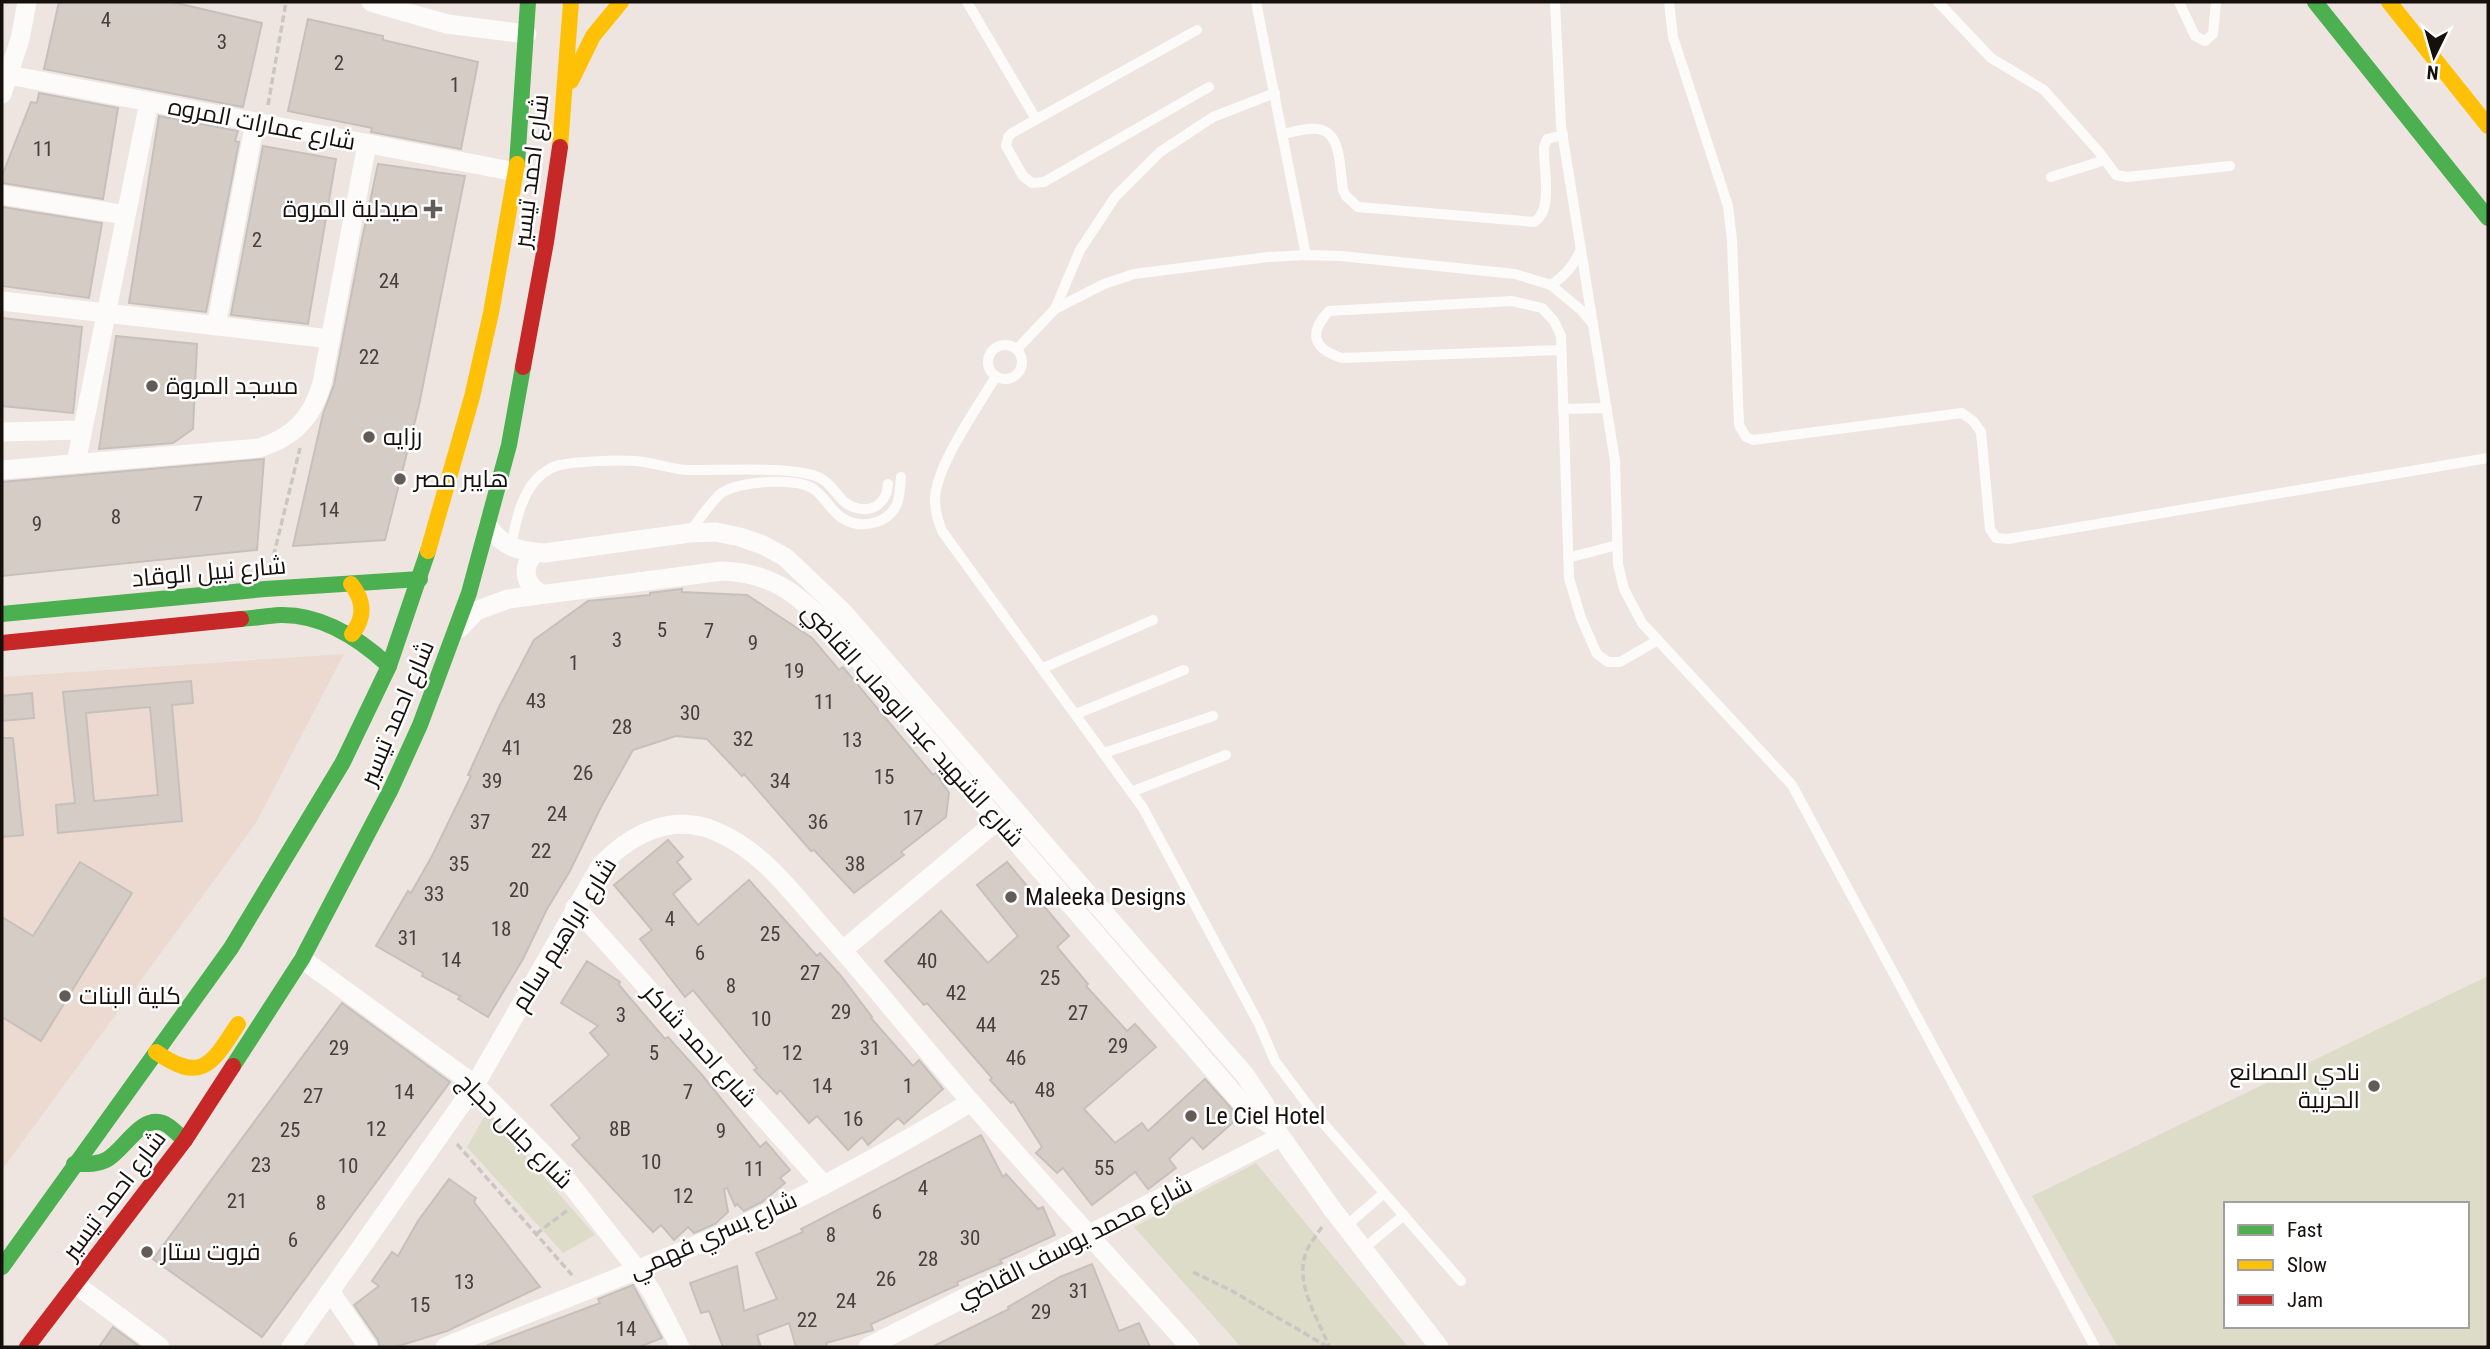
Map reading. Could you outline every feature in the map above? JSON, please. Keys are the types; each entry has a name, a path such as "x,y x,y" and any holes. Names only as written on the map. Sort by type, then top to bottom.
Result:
{"main road":[{"name":"شارع احمد تيسير","path":"2,1267 231,948 343,762 388,666 420,579 472,397 491,313 516,172 528,2"},
{"name":"شارع احمد تيسير","path":"27,1347 185,1140 302,959 391,789 420,725 453,638 488,526 509,444 531,331 559,153 571,2"},
{"path":"564,104 581,58 593,36 621,2"},
{"path":"2315,2 2488,218"},
{"path":"2389,2 2488,125"},
{"name":"شارع نبيل الوقاد","path":"2,614 265,589 420,579"},
{"path":"351,584 357,590 363,606 361,622 352,634"},
{"name":"شارع نبيل الوقاد","path":"2,643 282,615 333,625 352,634 371,648 388,666"},
{"path":"156,1052 171,1064 184,1069 205,1066 218,1055 249,1011 278,996"},
{"path":"74,1164 99,1165 110,1160 142,1126 151,1122 166,1125 185,1140"}],"street":[{"path":"6,85 20,39 27,2"},
{"path":"371,2 447,24 527,34"},
{"name":"شارع عمارات المروه","path":"6,85 149,102 516,172"},
{"path":"76,463 149,102"},
{"path":"216,326 259,123"},
{"path":"2,470 259,449 286,437 307,418 317,401 367,144"},
{"path":"2,195 126,215"},
{"path":"2,301 330,339"},
{"path":"2,432 82,430"},
{"name":"شارع الشهيد عبد الوهاب القاضي","path":"488,526 496,538 511,547 535,553 689,533 716,533 764,545 785,557 843,612 1245,1075 1265,1105 1277,1132 1362,1251 1439,1347"},
{"path":"535,553 525,571 530,585 541,594"},
{"name":"شارع الشهيد عبد الوهاب القاضي","path":"453,638 463,623 483,607 509,598 722,571 756,574 775,581 799,597 827,623 1241,1102 1277,1132"},
{"path":"843,950 998,820"},
{"name":"شارع ابراهيم سالم","path":"291,1347 475,1085 601,865 618,847 639,834 663,826 688,825 713,830 762,858 971,1102 1190,1347"},
{"name":"شارع احمد شاكر","path":"575,907 824,1185"},
{"name":"شارع جلال حجاج","path":"302,959 475,1085 526,1136 582,1199 636,1268 653,1294 680,1347"},
{"name":"شارع يسري فهمي","path":"445,1347 731,1230 898,1146 971,1102"},
{"name":"شارع محمد يوسف القاضي","path":"868,1347 1090,1235 1277,1132"},
{"path":"75,1284 160,1347"},
{"path":"330,1291 368,1347"}],"lane":[{"path":"967,2 1036,119"},
{"path":"1256,2 1306,255"},
{"path":"1555,2 1563,135 1615,461 1618,564 1624,589 1642,623 1792,785 2095,1347"},
{"path":"1669,2 1673,37 1728,206 1732,240 1739,425 1746,437 1753,440 1962,413 1973,421 1981,432 1990,529 1996,538 2008,539 2488,458"},
{"path":"1938,2 1991,58 2044,90 2105,160 2112,172 2121,177 2230,166"},
{"path":"2179,2 2194,36 2205,41 2214,34 2216,2"},
{"path":"1197,30 1012,133 1006,146 1023,176 1032,183 1038,183 1209,87"},
{"path":"1055,309 1080,250 1115,197 1160,152 1213,117 1275,93"},
{"path":"1283,134 1320,129 1329,134 1335,141 1343,190 1358,207 1534,222 1542,217 1547,206 1544,147 1547,139 1563,135"},
{"path":"2051,177 2105,160"},
{"path":"1550,285 1570,270 1581,248"},
{"path":"1017,349 1055,309 1104,284 1134,274 1268,257 1306,255 1353,257 1515,274 1550,285 1573,303 1594,325"},
{"path":"1561,349 1342,358 1325,353 1316,339 1317,323 1329,310 1512,301 1542,308 1554,321 1561,336 1569,578 1581,618 1597,654 1608,662 1620,662 1658,640"},
{"path":"999,346 1017,349 1022,360 1019,372 1008,379 996,376 989,366 990,354 999,346"},
{"path":"996,376 946,463 937,484 935,500 942,531 1143,808 1240,988 1275,1060 1311,1108 1461,1281"},
{"path":"1563,410 1607,408"},
{"path":"511,547 515,520 524,499 540,475 557,465 634,461 684,470 801,472 832,485 845,503 856,508 878,506 885,499 888,484"},
{"path":"689,533 720,494 732,487 761,483 795,482 810,486 842,518 858,525 874,523 891,514 898,502 901,477"},
{"path":"1568,558 1617,545"},
{"path":"1043,668 1153,620"},
{"path":"1076,715 1184,670"},
{"path":"1104,753 1213,716"},
{"path":"1132,792 1226,755"},
{"path":"1345,1227 1384,1193"},
{"path":"1362,1251 1404,1215"}],"path":[{"path":"259,123 286,2"},
{"path":"265,589 307,418"},
{"path":"444,1129 584,1290"},
{"path":"536,1234 582,1199"},
{"path":"1329,1347 1305,1285 1304,1263 1307,1251 1333,1210"},
{"path":"1193,1272 1329,1347"}],"shaded area":[{"name":"كلية البنات","path":"344,654 256,823 2,1170 2,677"}],"green space":[{"name":"نادي المصانع الحربية","path":"2488,976 2488,1347 2118,1347 2032,1196"},
{"path":"487,1112 595,1235 563,1253 467,1147"},
{"path":"1256,1163 1408,1347 1241,1347 1134,1227"}],"building":[{"path":"59,2 172,2 262,23 243,107 44,69"},
{"path":"308,19 478,62 461,149 371,132 372,128 288,111"},
{"path":"39,93 118,108 103,199 2,183 2,176 31,102 37,103"},
{"path":"159,116 238,131 235,141 239,142 206,312 129,303"},
{"path":"263,146 336,159 308,324 231,315"},
{"path":"378,164 465,176 419,405 385,540 293,546 323,414 334,385"},
{"path":"2,207 102,223 89,298 2,286"},
{"path":"2,318 82,327 73,413 2,406"},
{"name":"مسجد المروة","path":"116,336 197,344 193,429 173,443 99,449"},
{"path":"264,459 257,550 2,576 2,482"},
{"path":"682,589 682,592 747,595 812,638 839,670 843,667 933,775 936,773 949,793 946,817 901,852 904,855 854,893 814,850 811,851 744,774 742,776 707,739 676,736 633,750 523,959 488,1017 458,999 460,996 422,976 423,973 376,946 432,856 471,776 468,775 499,707 534,640 588,601"},
{"path":"191,681 193,703 172,705 182,821 58,833 56,805 75,803 63,692","holes":["150,707 158,795 94,801 86,713"]},
{"path":"32,693 34,718 2,721 2,696"},
{"path":"2,738 13,738 23,835 2,837"},
{"path":"668,840 683,857 677,862 691,879 673,894 698,925 749,880 817,956 820,953 841,976 871,1018 913,1066 919,1060 943,1089 904,1124 898,1118 868,1145 862,1137 848,1150 817,1116 809,1123 780,1090 777,1094 754,1070 757,1068 693,990 685,997 640,939 652,930 614,885"},
{"path":"80,862 132,893 41,1041 2,1017 2,917 33,936"},
{"path":"1007,862 1069,936 1057,947 1088,984 1086,986 1127,1031 1135,1024 1156,1047 1084,1109 1115,1143 1142,1123 1148,1131 1205,1079 1239,1117 1203,1149 1192,1137 1169,1159 1176,1168 1148,1189 1135,1172 1092,1205 1063,1168 1057,1173 1036,1153 1042,1147 1013,1101 1011,1103 927,1003 924,1005 885,961 941,911 988,963 1018,936 977,885"},
{"path":"587,961 620,982 619,985 665,1039 668,1037 702,1075 760,1147 766,1142 790,1170 780,1178 785,1183 762,1202 744,1211 737,1204 735,1206 727,1188 724,1189 728,1212 715,1224 694,1233 688,1227 674,1240 661,1225 653,1232 572,1145 580,1138 551,1105 609,1055 590,1033 598,1026 561,1003"},
{"path":"342,1003 450,1082 262,1337 153,1259"},
{"path":"981,1135 1003,1177 1006,1174 1038,1209 1043,1207 1055,1235 1000,1260 1002,1263 957,1282 958,1285 871,1324 873,1330 826,1343 827,1347 796,1347 789,1323 757,1335 761,1347 723,1347 709,1311 701,1313 690,1283 737,1266 744,1311 777,1299 756,1253 803,1232 801,1229"},
{"path":"449,1179 476,1198 474,1202 540,1287 447,1331 395,1347 380,1347 354,1305 379,1286 372,1281 392,1252 398,1256 418,1221"},
{"path":"1092,1264 1119,1331 1139,1323 1150,1347 932,1347 1009,1309 1008,1307 1060,1277"},
{"path":"633,1285 662,1338 639,1347 488,1347 600,1303 598,1299"},
{"path":"113,1327 140,1347 99,1347"}],"traffic: fast":[{"path":"517,164 528,2"},
{"path":"2315,2 2488,218"},
{"path":"233,1066 302,959 391,789 420,725 469,593 509,445 523,367"},
{"path":"2,1267 231,948 343,762 389,666 428,551"},
{"path":"2,614 265,589 420,579"},
{"path":"241,619 280,615 311,619 353,638 389,666"},
{"path":"74,1164 106,1160 140,1129 155,1122 166,1124 185,1140"}],"traffic: slow":[{"path":"560,147 571,2"},
{"path":"571,81 593,36 621,2"},
{"path":"2389,2 2488,126"},
{"path":"428,551 472,397 491,313 517,164"},
{"path":"351,584 359,596 362,609 360,621 352,634"},
{"path":"156,1052 185,1067 204,1065 221,1050 238,1024"}],"traffic: jam":[{"path":"523,367 560,147"},
{"path":"2,643 241,619"},
{"path":"27,1347 185,1140 233,1066"}],"place":[{"name":"صيدلية المروة","path":"433,209"},
{"name":"مسجد المروة","path":"152,386"},
{"name":"رزايه","path":"369,437"},
{"name":"هايبر مصر","path":"400,479"},
{"name":"Maleeka Designs","path":"1011,897"},
{"name":"كلية البنات","path":"65,996"},
{"name":"نادي المصانع الحربية","path":"2374,1086"},
{"name":"Le Ciel Hotel","path":"1191,1116"},
{"name":"فروت ستار","path":"147,1252"}]}
